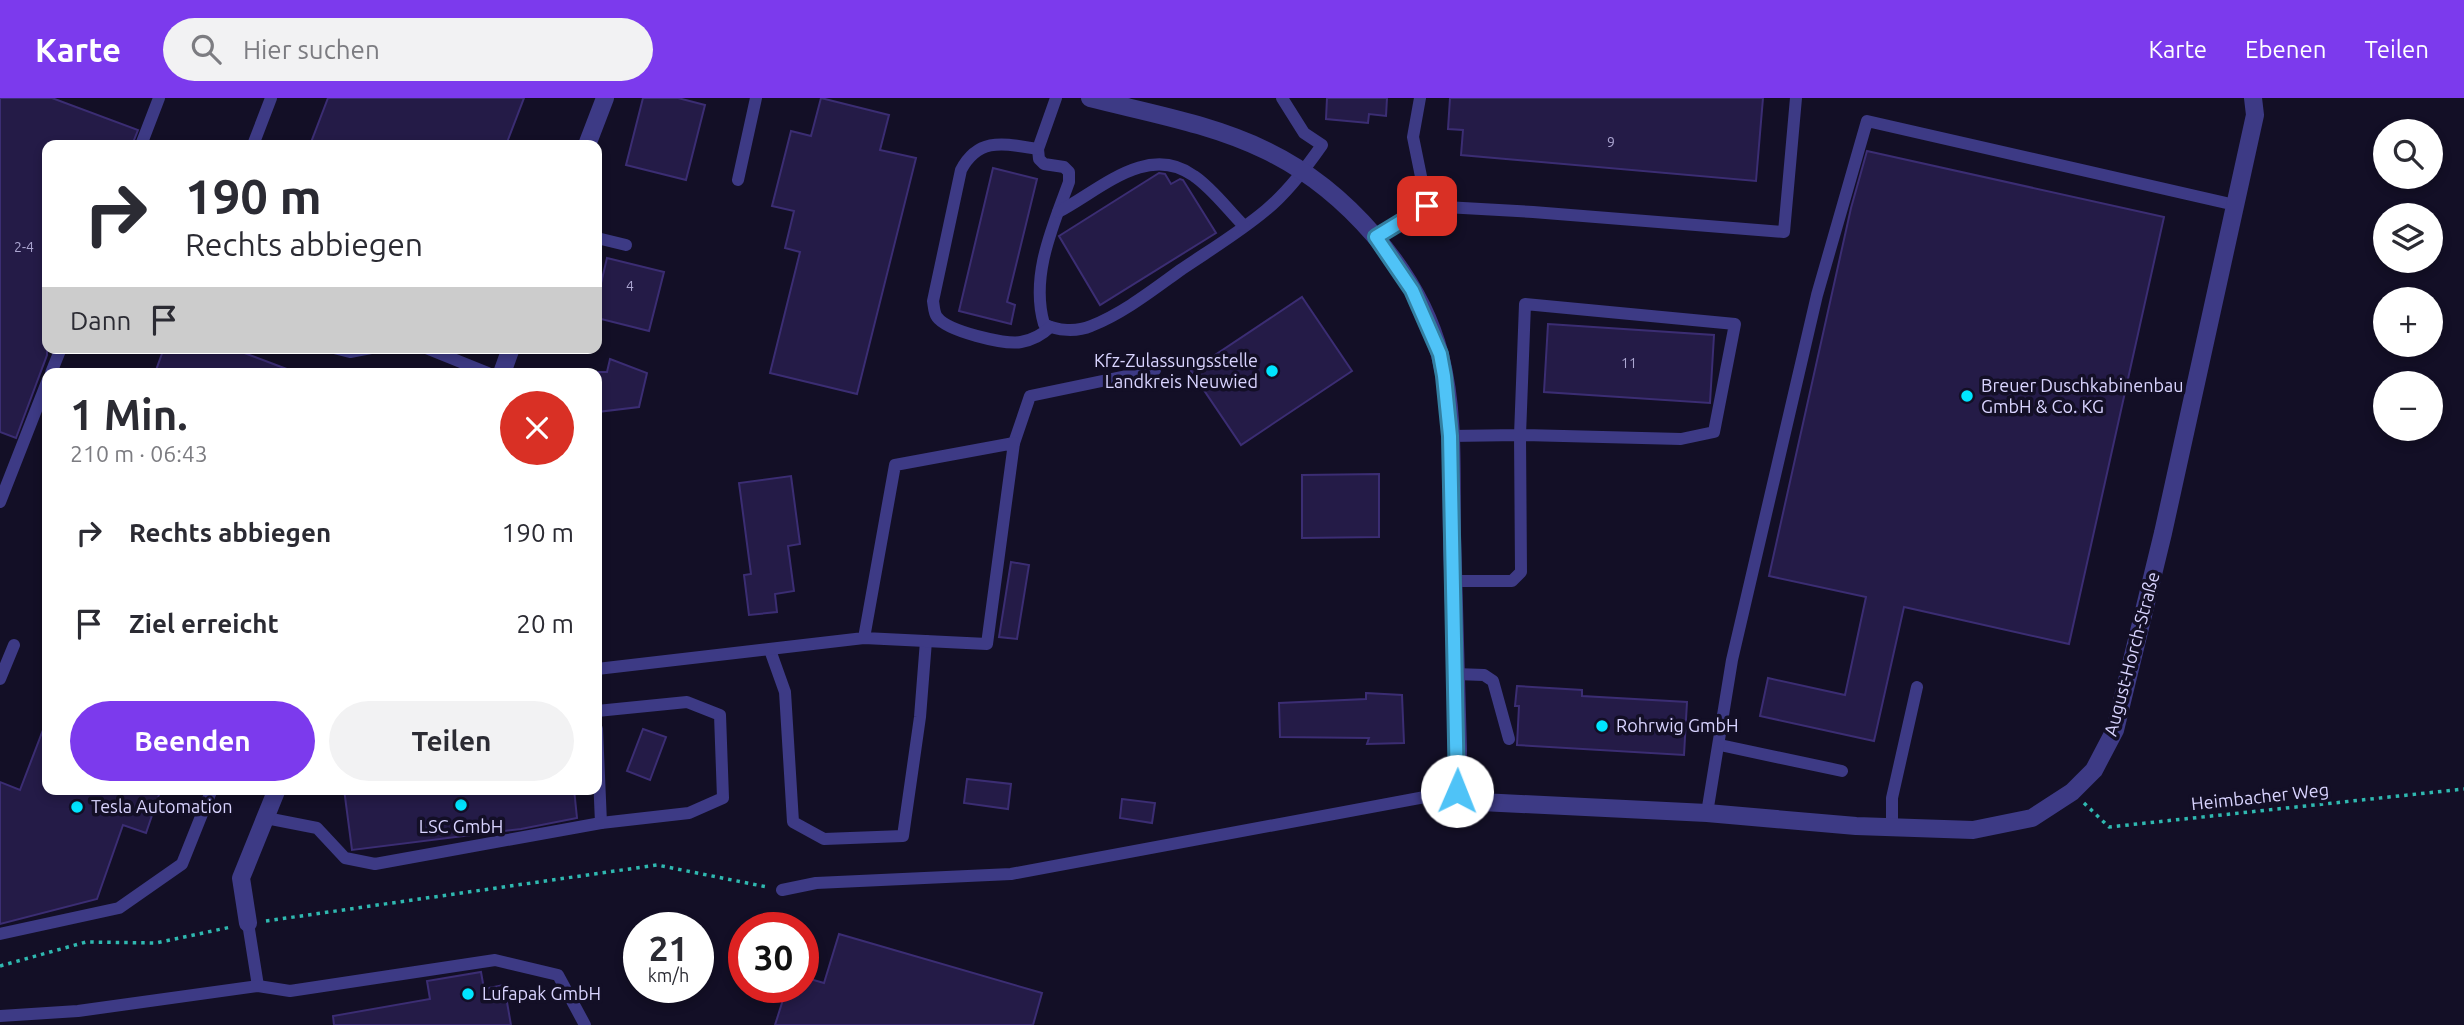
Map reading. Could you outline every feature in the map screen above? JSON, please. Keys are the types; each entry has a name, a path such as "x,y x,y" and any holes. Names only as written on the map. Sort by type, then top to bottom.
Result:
{"street":[{"path":"589,140 605,98"},
{"path":"1090,98 1233,136 1267,151 1303,172 1338,198 1376,237 1412,290 1440,354 1450,436 1457,791"},
{"name":"August-Horch-Straße","path":"1457,791 1481,802 1973,830 2032,818 2072,792 2094,770 2115,730 2166,520 2255,115 2253,98"},
{"path":"248,923 242,878 275,795"}],"lane":[{"path":"143,140 159,98"},
{"path":"255,140 271,98"},
{"path":"738,180 756,98"},
{"path":"1038,149 1016,145 986,146 974,150 961,170 933,301 938,319 945,324 1003,342 1022,342 1043,334 1046,322 1040,296 1046,244 1069,182 1069,172 1065,167 1041,162 1038,149 1056,98"},
{"path":"1046,322 1077,329 1100,322 1128,307 1267,209 1303,172 1322,145 1304,133 1282,98"},
{"path":"1420,98 1413,137 1427,206"},
{"path":"1376,237 1427,206 1784,232 1796,98"},
{"path":"1707,813 1732,660 1817,295 1867,121 2235,205"},
{"path":"1058,212 1134,168 1154,163 1177,167 1196,177 1244,226"},
{"path":"602,238 626,245"},
{"path":"1450,436 1520,435 1681,439 1714,432 1735,324 1525,304 1520,435 1521,572 1512,581 1454,582"},
{"path":"441,354 476,368"},
{"path":"602,668 864,638 987,644 1014,443 1030,396 1155,370"},
{"path":"0,502 42,395"},
{"path":"864,638 895,465 1014,443"},
{"path":"770,650 785,692 793,821 824,839 903,836 920,717 926,641"},
{"path":"0,679 14,645"},
{"path":"1456,674 1484,675 1493,681 1509,739"},
{"path":"1892,827 1892,798 1917,687"},
{"path":"265,818 317,828 345,858 375,864 601,822 689,813 723,798 720,715 687,702 602,710"},
{"path":"1720,745 1842,771"},
{"path":"782,890 816,883 1011,874 1457,791"},
{"path":"0,934 119,908 182,864 210,795"},
{"path":"600,795 601,822"},
{"path":"248,923 258,986"},
{"path":"0,1016 78,1011 258,986 290,990 495,960 558,975 584,1025"}],"path":[{"name":"Heimbacher Weg","path":"2072,792 2109,827 2464,789"},
{"path":"0,966 86,942 156,943 248,923 657,865 782,890"}],"building":[{"path":"0,98 52,98 138,130 134,140 42,140 42,354 47,355 16,438 0,432"},
{"path":"328,98 524,98 508,140 312,140"},
{"path":"643,98 678,98 705,105 686,180 626,165"},
{"path":"821,98 889,115 880,150 916,158 857,394 770,373 800,252 785,248 794,211 772,206 791,131 811,136"},
{"path":"1327,98 1387,98 1386,116 1369,114 1368,123 1326,119"},
{"path":"1450,98 1763,98 1756,181 1461,155 1463,130 1448,129"},
{"name":"Breuer Duschkabinenbau GmbH & Co. KG","path":"1867,151 2164,217 2069,644 1904,607 1874,741 1760,716 1768,678 1845,695 1866,597 1769,576 1851,208"},
{"path":"993,168 1037,179 1007,302 1015,305 1011,324 959,311"},
{"path":"1159,173 1165,174 1171,184 1183,180 1216,233 1100,305 1059,236"},
{"path":"607,258 664,272 649,331 602,319 602,279"},
{"name":"Kfz-Zulassungsstelle Landkreis Neuwied","path":"1302,297 1352,371 1241,445 1191,371"},
{"path":"1548,324 1714,335 1710,403 1544,392"},
{"path":"162,354 247,354 284,368 157,368"},
{"path":"610,359 647,373 639,407 602,411 602,372 607,372"},
{"path":"1379,474 1379,537 1302,538 1302,475"},
{"path":"791,476 800,544 788,546 794,591 775,594 777,612 749,615 744,575 751,574 739,483"},
{"path":"1011,562 1029,565 1017,639 999,637"},
{"name":"Rohrwig GmbH","path":"1517,686 1582,690 1582,696 1687,702 1684,755 1517,745"},
{"path":"1366,693 1402,695 1404,743 1367,744 1369,738 1280,737 1279,703 1366,699"},
{"path":"643,729 666,737 650,780 627,771"},
{"name":"Tesla Automation","path":"42,732 42,795 159,795 146,833 123,825 97,899 0,924 0,782 20,790"},
{"path":"967,779 1011,784 1008,809 964,803"},
{"name":"LSC GmbH","path":"345,795 575,795 577,818 521,829 352,850"},
{"path":"1122,799 1155,803 1152,823 1120,818"},
{"path":"839,934 1042,993 1033,1025 775,1025 782,1003 819,1003 819,982 824,983"},
{"name":"Lufapak GmbH","path":"481,972 484,989 504,985 511,1025 334,1025 333,1016 430,999 427,981"}],"place":[{"name":"Kfz-Zulassungsstelle Landkreis Neuwied","path":"1272,371"},
{"name":"Breuer Duschkabinenbau GmbH & Co. KG","path":"1967,396"},
{"name":"Rohrwig GmbH","path":"1602,726"},
{"name":"LSC GmbH","path":"461,805"},
{"name":"Tesla Automation","path":"77,807"},
{"name":"Lufapak GmbH","path":"468,994"}],"route":[{"path":"1427,206 1376,237 1401,270 1412,290 1440,354 1444,376 1450,436 1457,791"}]}
